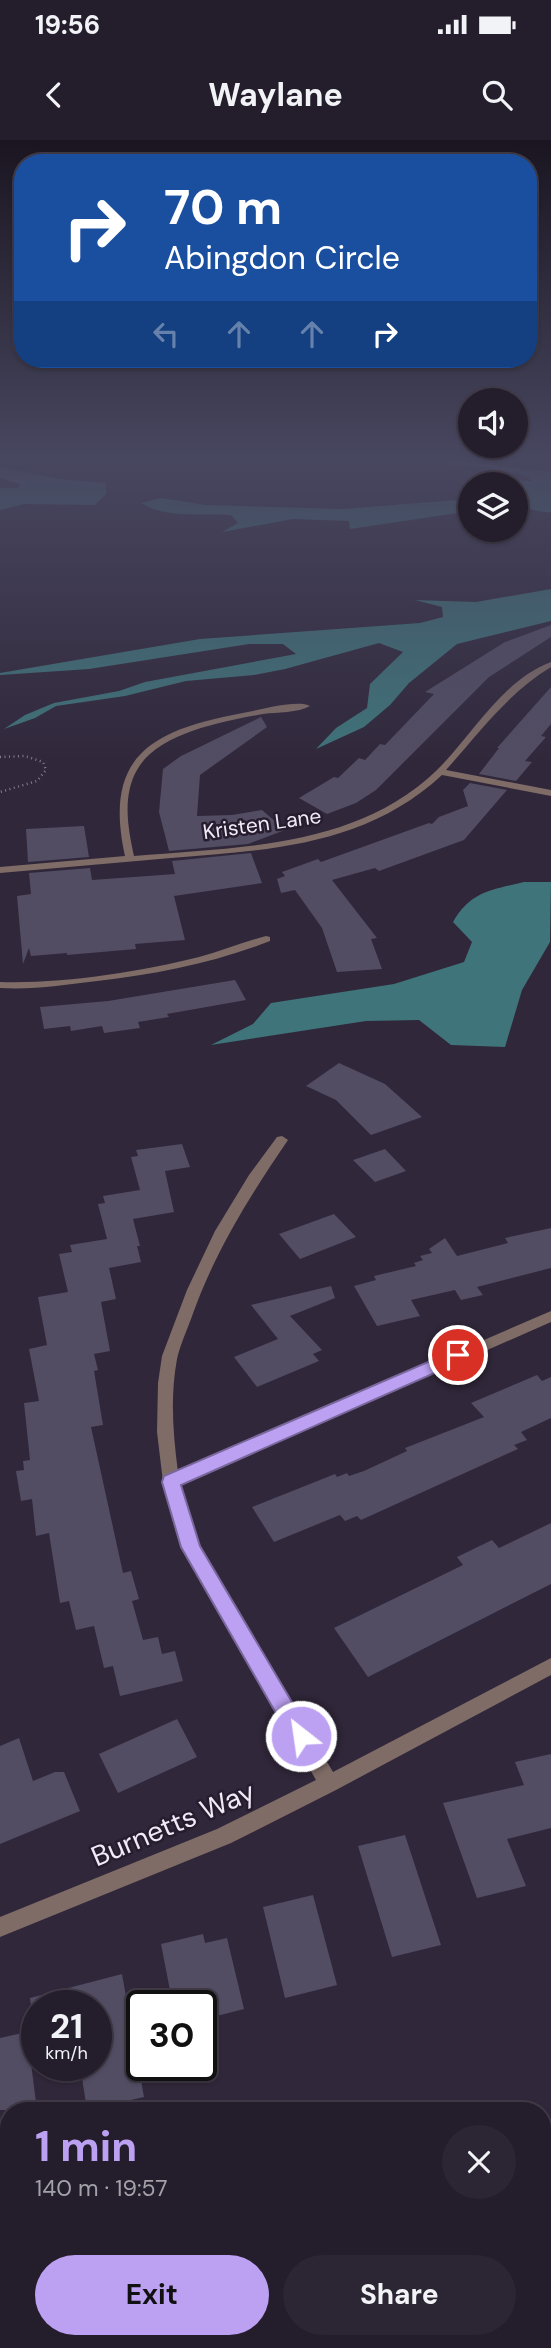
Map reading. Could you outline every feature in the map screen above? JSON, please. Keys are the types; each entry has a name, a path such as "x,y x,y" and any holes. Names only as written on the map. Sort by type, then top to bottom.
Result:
{"street":[{"name":"Kristen Lane","path":"0,870 258,848 327,835 379,817 440,772 529,676 551,664"},
{"path":"130,858 124,834 125,793 133,768 142,757 172,738 214,723 254,713 306,706"},
{"path":"440,772 551,793"},
{"path":"0,985 48,985 135,975 213,958 266,939"},
{"path":"282,1140 254,1178 222,1231 194,1290 170,1356 166,1383 165,1432 171,1482 190,1547 329,1784"},
{"path":"171,1482 551,1316"},
{"name":"Burnetts Way","path":"0,1927 224,1836 329,1784 551,1666"}],"path":[{"path":"0,757 35,758 43,762 46,770 37,781 0,792"}],"shaded area":[{"path":"551,589 551,621 457,644 409,683 390,705 364,727 316,749 336,728 367,708 370,684 403,652 379,643 285,669 254,675 186,681 125,696 56,706 35,718 4,729 25,715 54,703 119,691 145,682 296,654 283,644 249,644 89,669 0,673 200,639 420,623 443,617 442,607 415,600 476,602"},
{"path":"524,882 551,882 550,942 522,990 505,1047 451,1045 419,1020 366,1021 211,1045 253,1024 271,1003 394,984 464,962 472,942 453,922 460,912 483,893"}],"building":[{"path":"551,625 551,637 489,677 376,790 356,803 327,814 299,798 334,777 338,778 359,758 365,760 380,744 385,745 434,694 425,692 505,642"},
{"path":"551,687 551,724 541,736 546,737 525,761 532,762 516,781 479,774 497,748"},
{"path":"261,717 267,727 200,775 197,816 232,815 262,810 285,830 248,844 169,851 159,812 163,769 181,756"},
{"path":"470,783 507,790 464,840 379,871 375,868 332,880 377,938 371,939 382,969 337,972 322,928 295,890 281,893 277,879 285,876 282,872 318,859 321,862 432,824 439,817 468,806 463,790"},
{"path":"84,826 89,857 28,862 26,829"},
{"path":"251,853 262,883 174,896 185,940 135,944 136,949 67,955 31,956 29,948 23,964 17,896 31,894 29,873 90,868 92,880 175,874 172,861"},
{"path":"235,980 246,1000 167,1014 169,1017 138,1022 140,1028 104,1033 102,1026 71,1031 70,1026 44,1029 40,1007 108,1001"},
{"path":"339,1063 385,1084 422,1117 371,1135 336,1100 306,1086"},
{"path":"182,1144 190,1167 165,1171 174,1212 133,1219 141,1262 109,1268 116,1299 101,1302 110,1351 94,1354 98,1370 94,1371 103,1425 91,1427 123,1573 131,1571 139,1599 132,1601 143,1640 158,1637 162,1654 175,1651 183,1681 120,1696 113,1666 104,1668 94,1626 76,1630 69,1601 60,1603 49,1533 36,1536 32,1499 21,1501 16,1471 24,1470 23,1461 30,1460 24,1403 39,1401 29,1349 47,1345 38,1297 68,1292 59,1254 72,1252 70,1245 107,1239 98,1204 105,1203 103,1196 140,1190 131,1157 138,1156 136,1150"},
{"path":"385,1149 406,1171 375,1182 353,1160"},
{"path":"334,1214 356,1237 300,1259 279,1234"},
{"path":"551,1228 551,1268 477,1287 483,1295 461,1300 455,1290 411,1300 420,1316 377,1326 354,1286 376,1280 374,1276 416,1266 414,1263 423,1260 420,1256 432,1253 429,1249 445,1238 457,1256 508,1243 505,1238"},
{"path":"331,1286 335,1298 290,1316 322,1350 313,1354 319,1361 257,1387 234,1357 278,1339 251,1305"},
{"path":"537,1375 542,1381 551,1377 551,1418 521,1432 527,1440 514,1445 518,1449 361,1520 357,1516 345,1521 340,1515 274,1542 252,1507 335,1474 337,1477 347,1473 349,1476 364,1471 407,1451 405,1448 484,1417 471,1403"},
{"path":"551,1523 551,1584 368,1677 334,1628 463,1565 457,1557 492,1540 499,1548"},
{"path":"177,1719 197,1757 118,1793 99,1754"},
{"path":"19,1738 33,1781 55,1772 64,1772 80,1811 0,1844 0,1746"},
{"path":"551,1754 551,1828 507,1839 526,1886 477,1898 443,1803 524,1785 515,1762"},
{"path":"405,1835 441,1945 392,1957 358,1846"},
{"path":"313,1895 337,1985 285,1998 263,1907"},
{"path":"203,1934 205,1943 227,1938 244,2009 217,2016 217,1990 170,1990 161,1944"},
{"path":"122,1974 126,1996 126,2081 141,2081 144,2097 122,2102 86,2102 82,2081 112,2081 112,1990 61,1990"},
{"path":"21,2033 21,2081 33,2081 36,2102 0,2102 0,2038"}],"route":[{"path":"301,1736 190,1547 171,1482 458,1355"}]}
